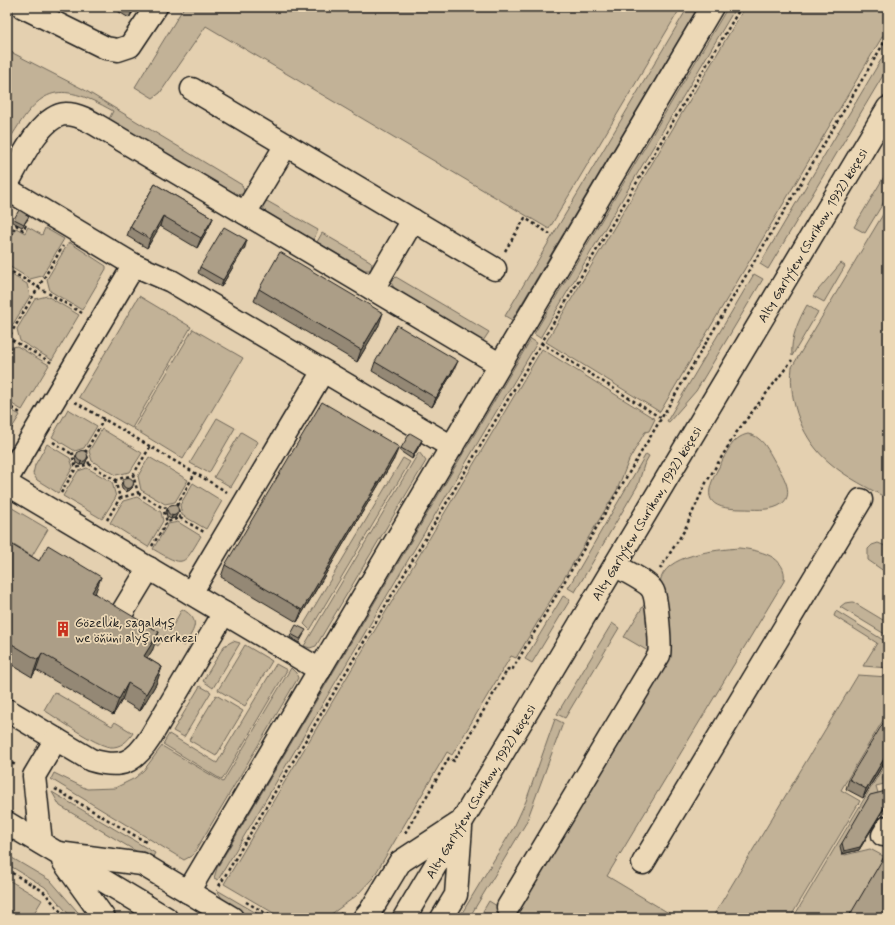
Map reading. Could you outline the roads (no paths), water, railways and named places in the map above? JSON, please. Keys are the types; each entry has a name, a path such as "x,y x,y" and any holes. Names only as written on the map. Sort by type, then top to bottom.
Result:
{"street":[{"path":"37,10 106,48 118,50 130,46 156,7"},
{"path":"188,892 452,447 499,364 712,7"},
{"path":"192,89 495,269"},
{"name":"Alty Garlyýew (Surikow, 1932) köçesi","path":"404,918 888,108"},
{"path":"7,184 39,130 47,122 57,115 76,115 93,123 499,364"},
{"path":"245,213 286,145"},
{"path":"7,189 134,265 171,281 452,447"},
{"path":"373,289 413,220"},
{"path":"7,479 134,265"},
{"path":"191,594 323,371"},
{"path":"7,484 150,558 191,594 320,670"},
{"path":"643,863 861,500"},
{"path":"120,616 150,558"},
{"path":"508,907 656,661 660,650 653,591 615,565"},
{"path":"7,710 92,760 103,763 124,762 134,758 141,752 150,738 224,613"},
{"path":"56,739 34,776 50,848 104,918"},
{"path":"356,914 371,910 400,862 462,822"},
{"path":"442,918 456,895 462,822"},
{"path":"7,823 166,918"},
{"path":"50,848 142,864 232,918"}],"place":[{"name":"Gözellik, sagaldyş we öňüni alyş merkezi","path":"63,629"}]}
